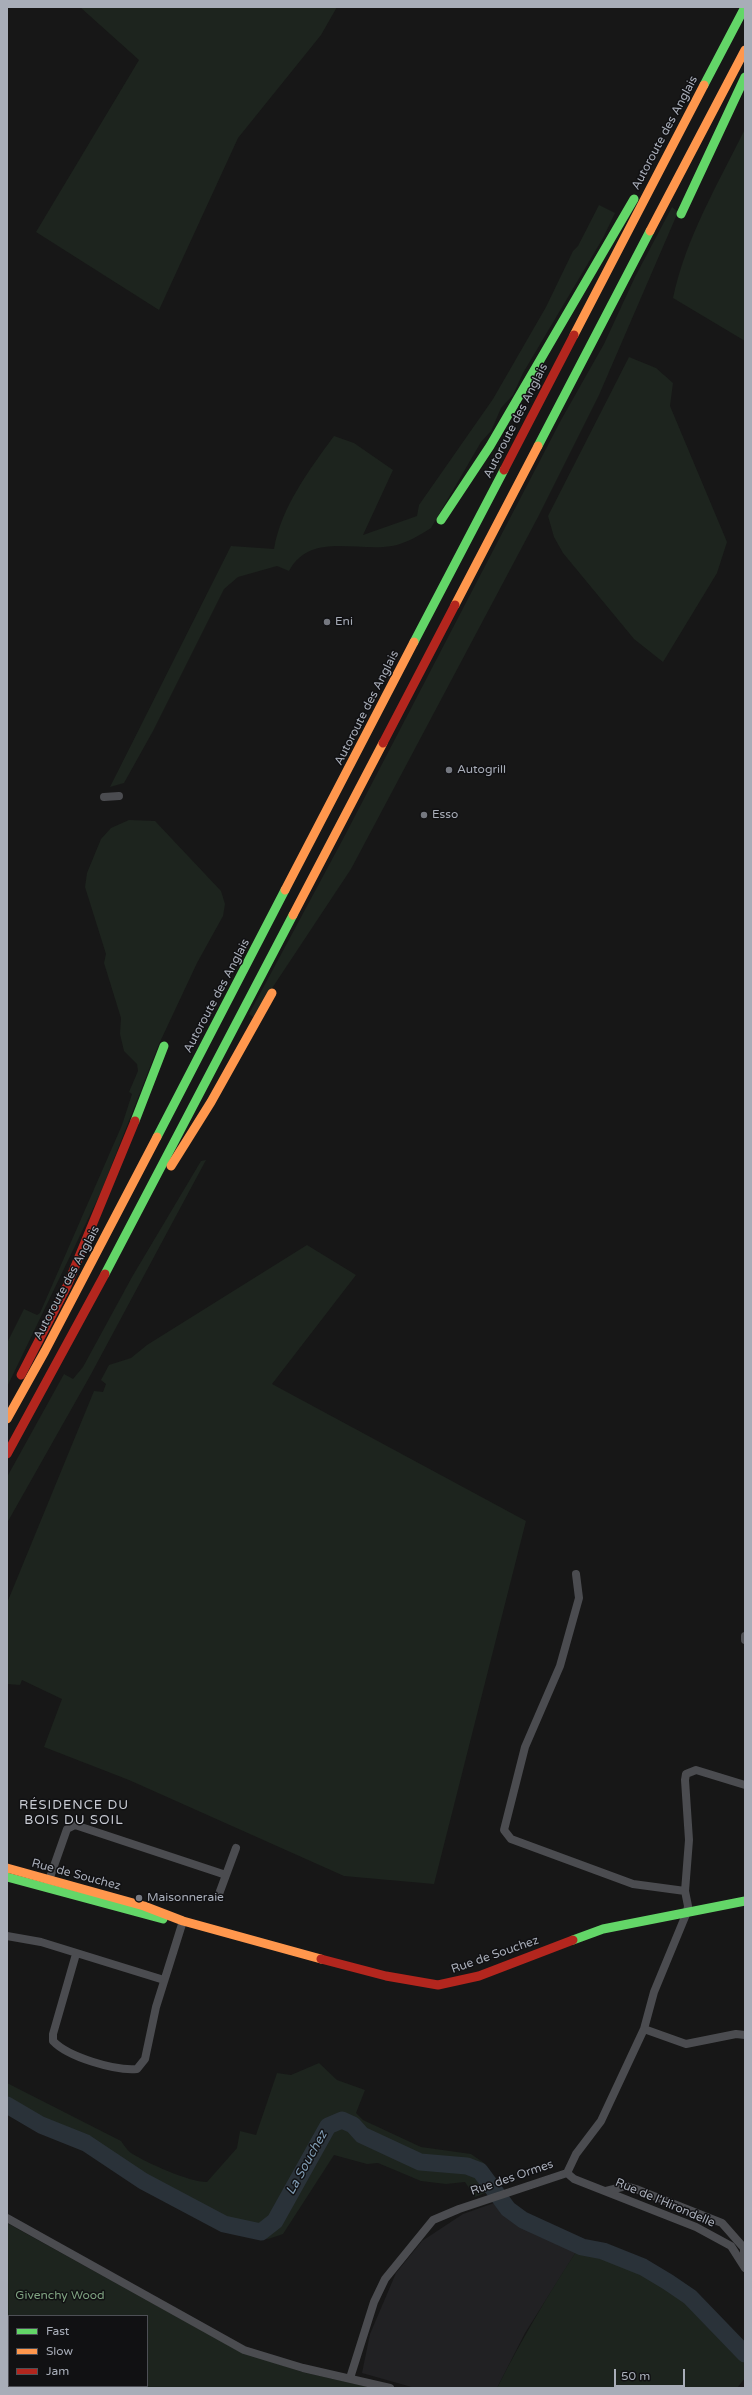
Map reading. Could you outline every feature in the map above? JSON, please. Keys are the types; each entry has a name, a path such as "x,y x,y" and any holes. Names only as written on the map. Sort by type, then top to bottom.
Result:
{"main road":[{"name":"Autoroute des Anglais","path":"7,1419 45,1351 745,7"},
{"path":"7,1454 133,1222 745,50"},
{"path":"681,214 745,77"},
{"path":"441,520 490,446 681,117 696,99"},
{"path":"133,1222 156,1189 211,1102 272,993"},
{"path":"7,1403 67,1286 99,1212 164,1046"},
{"name":"Rue de Souchez","path":"7,1868 48,1884 161,1919 184,1921 386,1976 438,1985 478,1976 603,1929 745,1901"},
{"name":"Rue de Souchez","path":"7,1877 48,1884"}],"street":[{"path":"104,797 119,796"},
{"path":"576,1574 579,1598 562,1659 525,1747 504,1830 511,1840 633,1884 686,1891"},
{"path":"687,1912 688,1906 686,1891 689,1840 685,1780 686,1774 696,1770 745,1785"},
{"path":"48,1884 68,1828 75,1825 226,1875"},
{"path":"219,1894 236,1848"},
{"name":"Rue des Ormes","path":"350,2378 374,2302 385,2279 419,2235 433,2220 567,2172 576,2154 600,2121 644,2029 654,1992 687,1912"},
{"path":"76,1954 53,2034 53,2041 61,2049 91,2060 125,2070 137,2069 145,2059 164,1980 184,1921"},
{"path":"7,1936 41,1942 164,1980"},
{"path":"644,2029 686,2044 736,2034 745,2035"},
{"name":"Rue de l'Hirondelle","path":"567,2172 574,2179 606,2190 696,2227 724,2242 731,2246 744,2267"},
{"path":"606,2190 626,2186 722,2223 744,2248 744,2267"},
{"path":"7,2218 244,2350 303,2368 390,2388"}],"shaded area":[{"path":"494,2203 520,2223 576,2252 525,2333 497,2388 415,2388 362,2373 370,2334 396,2273 422,2241 463,2214"}],"green space":[{"path":"80,7 337,7 321,35 238,138 159,310 36,232 139,60"},
{"path":"745,129 745,341 673,298 679,275 694,232"},
{"path":"599,205 615,213 603,238 523,373 513,395 501,408 491,431 481,442 431,528 397,545 378,547 335,546 321,548 309,551 298,559 289,571 277,566 238,577 224,589 153,731 124,783 110,787 231,546 274,549 283,518 290,503 306,475 334,436 354,443 393,470 363,535 417,516 419,505 493,399 546,307 573,251 578,246"},
{"path":"672,207 678,212 599,395 538,517 351,869 253,1017 249,1014 343,839 561,420 604,344 635,277"},
{"path":"629,357 656,368 673,383 670,406 727,542 717,573 663,662 634,639 563,553 554,537 548,516"},
{"path":"129,820 155,821 221,891 225,904 223,916 197,963 159,1044 101,1192 7,1387 7,1343 24,1309 37,1315 40,1313 122,1125 132,1094 129,1092 138,1071 137,1064 124,1051 120,1034 121,1018 104,963 106,954 85,887 87,873 101,839 111,828"},
{"path":"206,1160 90,1376 7,1523 7,1477 64,1374 73,1379 83,1367 132,1277 201,1161"},
{"path":"307,1245 356,1275 272,1384 526,1521 434,1884 344,1876 129,1780 44,1747 62,1699 22,1680 20,1685 7,1684 7,1603 94,1391 103,1392 106,1384 101,1380 109,1365 131,1358 147,1345"},
{"path":"319,2063 337,2080 365,2090 356,2113 363,2120 421,2147 471,2154 484,2163 500,2187 475,2197 465,2182 446,2184 421,2181 378,2163 367,2164 334,2155 283,2234 268,2239 216,2228 147,2192 114,2170 96,2153 70,2145 56,2135 29,2122 7,2106 7,2083 121,2141 131,2153 147,2162 190,2179 207,2182 237,2148 240,2131 256,2135 277,2073 291,2075"},
{"name":"Givenchy Wood","path":"7,2223 237,2350 302,2372 373,2388 7,2388"},
{"path":"582,2249 602,2253 642,2270 673,2289 745,2361 745,2378 737,2388 497,2388 555,2285 576,2252"}],"waterway":[{"name":"La Souchez","path":"7,2105 41,2125 86,2143 143,2181 224,2224 261,2232 275,2221 328,2126 342,2120 353,2125 362,2135 420,2162 467,2166 480,2171 508,2209 523,2220 582,2247 603,2251 643,2267 668,2282 690,2297 745,2354"}],"traffic: fast":[{"path":"704,85 745,7"},
{"path":"681,214 745,77"},
{"path":"441,520 490,446 634,199"},
{"path":"538,446 650,231"},
{"path":"414,642 504,470"},
{"path":"157,1137 285,890"},
{"path":"105,1274 293,915"},
{"path":"135,1121 164,1046"},
{"path":"7,1877 163,1919"},
{"path":"573,1940 603,1929 745,1901"}],"traffic: slow":[{"path":"650,231 745,50"},
{"path":"574,335 704,85"},
{"path":"455,605 538,446"},
{"path":"285,890 414,642"},
{"path":"293,915 383,743"},
{"path":"171,1166 211,1102 272,993"},
{"path":"7,1419 45,1351 157,1137"},
{"path":"7,1868 144,1906 183,1921 321,1959"}],"traffic: jam":[{"path":"504,470 574,335"},
{"path":"383,743 455,605"},
{"path":"21,1375 67,1286 135,1121"},
{"path":"7,1454 105,1274"},
{"path":"321,1959 386,1976 438,1985 479,1976 573,1940"}],"place":[{"name":"Eni","path":"327,622"},
{"name":"Autogrill","path":"449,770"},
{"name":"Esso","path":"424,815"},
{"name":"Maisonneraie","path":"139,1898"}],"district":[{"name":"RÉSIDENCE DU BOIS DU SOIL","path":"74,1814"}]}
